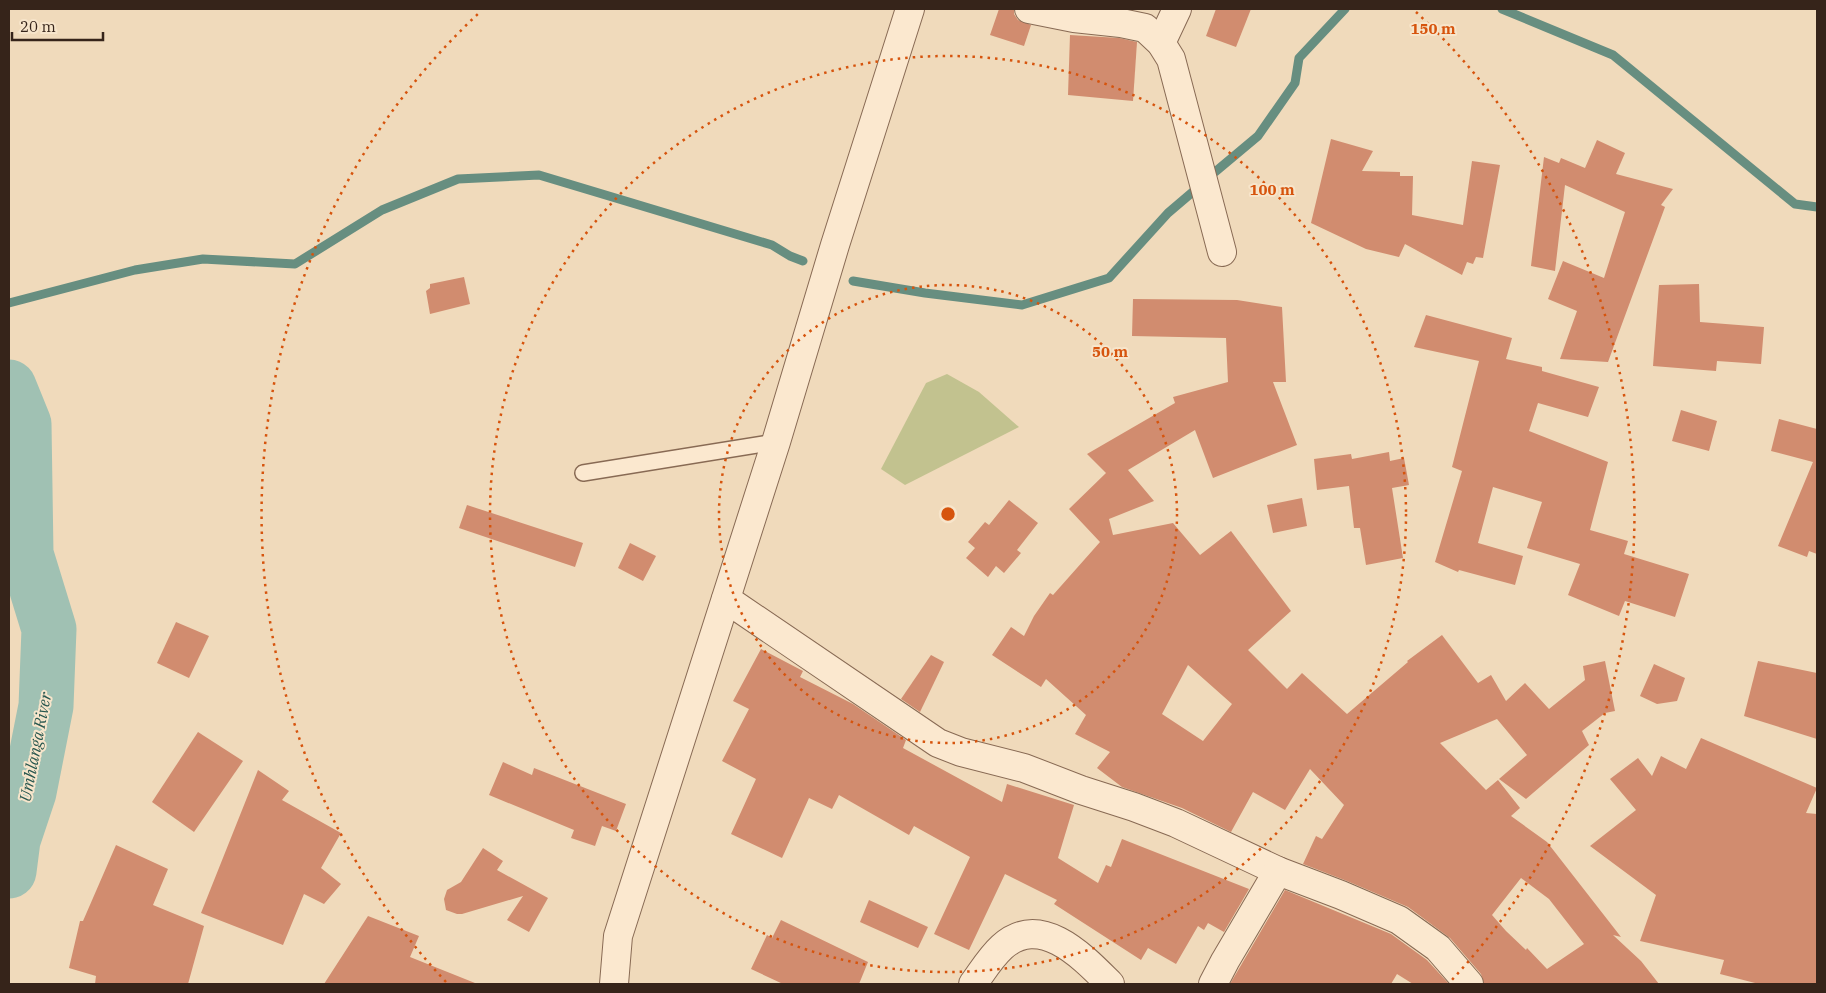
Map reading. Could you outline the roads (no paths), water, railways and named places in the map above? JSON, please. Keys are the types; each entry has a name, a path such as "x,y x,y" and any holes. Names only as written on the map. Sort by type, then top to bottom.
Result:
{"street":[{"path":"614,984 618,936 776,442 835,245 910,9"},
{"path":"1029,9 1074,18 1122,23 1145,28 1161,43 1171,59 1222,252"},
{"path":"1161,43 1176,9"},
{"path":"726,599 938,744 961,752 1024,768 1176,823 1278,871 1341,894 1399,920 1438,948 1469,984"},
{"path":"1213,984 1278,871"},
{"path":"973,984 1003,946 1014,939 1038,934 1055,938 1086,960 1110,984"}],"lane":[{"path":"583,473 776,442"}],"waterway":[{"path":"1215,172 1258,136 1295,83 1299,58 1345,9"},
{"path":"1502,9 1613,55 1795,204 1817,207"},
{"path":"9,303 135,270 203,259 295,264 382,210 458,179 539,175 772,245 790,256 803,261"},
{"path":"853,281 925,293 1022,305 1109,278 1168,213 1195,190"},
{"name":"Umhlanga River","path":"9,387 24,424 26,554 49,629 46,706 29,792 13,840 9,871"}]}
